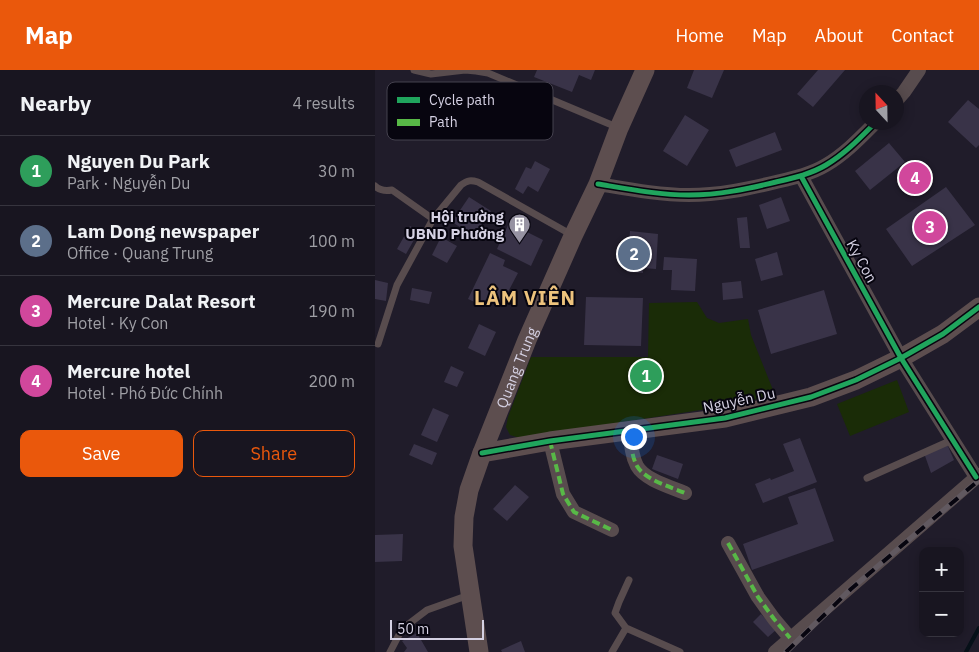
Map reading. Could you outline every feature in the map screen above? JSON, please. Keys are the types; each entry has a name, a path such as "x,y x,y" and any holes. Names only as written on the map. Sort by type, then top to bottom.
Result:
{"main road":[{"name":"Quang Trung","path":"479,652 463,546 464,517 469,490 527,340 598,184 619,128 645,70"},
{"name":"Nguyễn Du","path":"482,453 550,441 725,418 811,397 856,380 901,358 943,334 979,308"}],"street":[{"path":"904,92 919,70"},
{"path":"598,184 688,195 749,189 801,176 827,165 853,145 868,130"},
{"name":"Ky Con","path":"801,176 901,358 952,440 978,476"},
{"path":"629,430 637,466 646,475 685,493"},
{"path":"550,441 563,494 574,512 612,530"},
{"path":"775,652 978,476"},
{"path":"728,543 758,597 773,619 790,638"}],"lane":[{"path":"414,70 431,74 465,70 476,71 488,73 509,82"},
{"path":"553,100 619,128"},
{"path":"378,344 397,284 433,219 466,181 478,182 573,236"},
{"path":"375,186 384,191 392,190 433,219"},
{"path":"867,478 952,440"},
{"path":"629,580 615,613 626,628 680,652"},
{"path":"389,652 402,629 427,610 471,595"},
{"path":"612,652 626,628"}],"green space":[{"path":"697,302 707,318 719,323 748,319 751,335 775,395 707,409 520,438 510,435 506,427 508,417 531,357 648,357 649,303"},
{"path":"897,380 909,412 850,436 837,404"}],"building":[{"path":"537,70 595,70 591,80 579,75 572,92 553,84 553,82 547,82 534,77"},
{"path":"694,70 724,70 712,98 687,88"},
{"path":"818,70 845,70 813,107 797,94"},
{"path":"968,100 979,109 979,145 976,148 948,122"},
{"path":"685,115 709,130 687,166 663,151"},
{"path":"775,132 782,150 736,167 729,150"},
{"path":"889,143 905,162 870,190 855,171"},
{"path":"535,161 550,169 538,192 528,186 523,194 515,189 526,167 531,169"},
{"path":"946,187 975,225 912,266 886,229"},
{"path":"469,197 491,211 474,236 452,222"},
{"path":"781,197 790,221 767,229 759,205"},
{"path":"747,217 750,248 740,248 737,218"},
{"name":"Hội trường UBND Phường","path":"509,223 543,240 531,266 497,249"},
{"path":"410,226 419,231 406,254 397,249"},
{"path":"630,231 658,234 656,269 643,268 643,273 627,272","holes":["640,245 645,245 643,263 639,263"]},
{"path":"441,237 457,246 447,263 432,255"},
{"path":"777,252 783,275 761,281 755,259"},
{"path":"490,253 505,260 503,266 518,273 500,307 486,299 483,306 468,299"},
{"path":"664,257 697,259 695,291 671,290 672,270 663,270"},
{"path":"375,280 388,283 386,301 375,299"},
{"path":"741,281 743,298 723,300 722,283"},
{"path":"412,288 432,292 429,304 410,300"},
{"path":"824,290 837,334 771,354 758,310"},
{"path":"586,297 643,298 641,346 584,345"},
{"path":"479,324 496,332 485,356 468,348"},
{"path":"451,366 464,372 457,387 444,382"},
{"path":"433,408 449,415 437,442 421,435"},
{"path":"800,438 817,482 763,503 755,484 794,471 783,444"},
{"path":"414,444 437,453 432,465 409,455"},
{"path":"947,444 954,460 931,473 924,453"},
{"path":"657,455 683,464 678,479 652,469"},
{"path":"515,485 529,497 507,521 493,509"},
{"path":"815,488 834,541 752,570 743,544 798,524 788,497"},
{"path":"403,534 402,561 375,562 375,535"},
{"path":"761,614 776,630 768,637 753,622"},
{"path":"417,633 428,652 404,652 407,648 402,641"},
{"path":"521,641 525,652 502,652 501,650"}],"waterway":[{"path":"966,652 979,628"}],"railway":[{"path":"786,652 851,589 979,480"}],"marked path":[{"path":"630,430 634,457 641,471 659,482 685,493"},
{"path":"550,441 563,494 574,512 612,530"},
{"path":"728,543 758,597 790,638"}],"cycle path":[{"path":"598,184 678,195 722,193 754,187 795,177 820,168 846,151 868,130"},
{"path":"801,176 901,358 976,477"},
{"path":"482,453 550,441 725,418 811,397 856,380 901,358 943,334 979,307"}],"place":[{"name":"Mercure hotel","path":"915,178"},
{"name":"Mercure Dalat Resort","path":"930,227"},
{"name":"Hội trường UBND Phường","path":"520,244"},
{"name":"Lam Dong newspaper","path":"634,254"},
{"name":"Nguyen Du Park","path":"646,376"}],"district":[{"name":"LÂM VIÊN","path":"525,297"}]}
